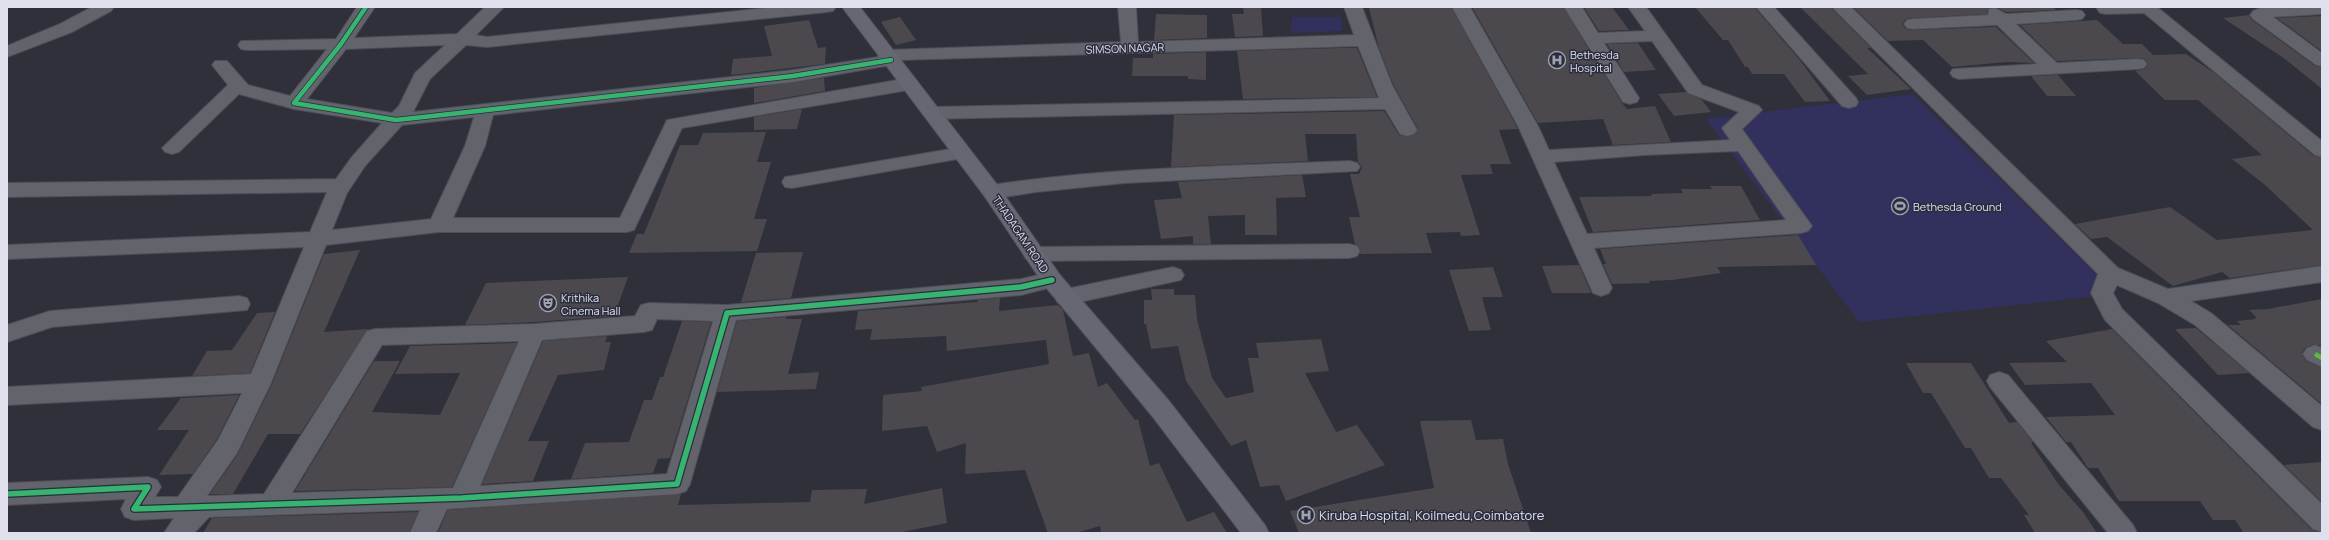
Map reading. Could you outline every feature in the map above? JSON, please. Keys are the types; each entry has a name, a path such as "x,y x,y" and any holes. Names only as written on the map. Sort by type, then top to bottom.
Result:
{"main road":[{"name":"THADAGAM ROAD","path":"851,7 992,192 1059,289 1161,408 1256,533"}],"street":[{"path":"7,52 66,28 105,7"},
{"path":"294,103 341,44 366,7"},
{"path":"177,533 194,507 228,446 259,383 337,192 358,162 407,108 422,77 460,38 495,7"},
{"path":"247,45 341,44 460,38 487,42 827,7"},
{"path":"1127,7 1130,48"},
{"path":"1353,7 1364,40 1390,103 1407,130"},
{"path":"1461,7 1528,126 1540,157 1601,288"},
{"path":"1573,7 1630,98"},
{"path":"1580,242 1801,226 1732,128 1752,110 1695,89 1637,7"},
{"path":"1765,7 1849,102"},
{"path":"1841,7 2110,273 2166,297 2203,319 2322,420"},
{"path":"1988,7 2052,68"},
{"path":"2106,9 2148,8 2322,151"},
{"path":"2322,9 2264,12 2259,15 2322,62"},
{"path":"1913,24 2076,15"},
{"path":"1592,38 1657,36"},
{"name":"SIMSON NAGAR","path":"238,86 241,89 294,103 396,120 794,76 888,57 1364,40"},
{"path":"172,148 238,86 221,64"},
{"path":"1959,73 2138,64"},
{"path":"7,252 318,239 439,226 627,225 674,124 909,84"},
{"path":"932,113 1390,103"},
{"path":"439,226 474,146 485,111"},
{"path":"1540,157 1645,149 1744,145"},
{"path":"792,182 962,153"},
{"path":"992,192 1036,185 1135,178 1350,167"},
{"path":"7,190 342,185"},
{"path":"1034,254 1195,254 1349,251"},
{"path":"2110,273 2102,293 2113,314 2322,521"},
{"path":"2166,297 2322,274"},
{"path":"271,504 375,337 534,332 644,324 649,311 727,313 1021,287 1059,289 1173,275"},
{"path":"7,334 50,319 239,304"},
{"path":"7,494 148,487 134,509 450,499 677,484 727,313"},
{"path":"423,533 450,499 534,332"},
{"path":"1999,381 2124,533"},
{"path":"7,396 259,383"}],"shaded area":[{"path":"1292,17 1340,17 1343,31 1291,33"},
{"name":"Bethesda Ground","path":"1913,94 2116,294 1859,322 1706,119"}],"building":[{"path":"1243,7 1261,7 1263,36 1235,37 1232,14 1244,14"},
{"path":"1451,7 1518,129 1499,130 1511,164 1490,164 1493,174 1461,175 1480,235 1461,236 1460,232 1426,233 1432,253 1360,254 1361,250 1355,244 1349,217 1360,217 1350,174 1359,174 1362,167 1358,162 1356,134 1305,134 1308,161 1171,167 1174,115 1384,111 1399,135 1407,137 1414,135 1418,129 1393,84 1379,48 1369,8"},
{"path":"1472,7 1563,7 1622,103 1627,109 1655,106 1671,142 1613,145 1603,119 1538,123"},
{"path":"1584,7 1612,7 1629,30 1599,31"},
{"path":"1695,7 1754,7 1799,59 1830,101 1805,102 1784,74 1752,74 1748,67 1745,67 1728,40 1723,40"},
{"path":"1800,7 1830,7 1871,48 1867,48 1911,89 1867,95 1848,76 1868,74"},
{"path":"1853,7 1992,7 1988,8 1987,14 1913,18 1906,19 1902,24 1906,29 1913,30 1996,27 2034,63 2007,62 1952,67 1923,40 1888,41"},
{"path":"1996,7 2053,7 2056,10 2006,12"},
{"path":"1156,14 1207,15 1207,38 1154,40"},
{"path":"2249,15 2252,20 2315,66 2322,67 2322,89 2285,59 2223,18"},
{"path":"2322,16 2322,51 2277,18"},
{"path":"900,17 916,40 896,45 881,22"},
{"path":"809,20 818,48 826,47 825,64 731,75 733,59 772,56 764,26"},
{"path":"2097,20 2123,44 2142,44 2153,55 2186,54 2213,72 2314,156 2322,158 2322,265 2230,278 2222,272 2173,286 2107,237 2091,239 2075,224 2170,207 2217,240 2313,230 2265,185 2232,159 2262,155 2198,100 2165,100 2135,71 2145,69 2148,64 2145,59 2057,61 2020,25"},
{"path":"1638,43 1656,70 1624,72 1607,44"},
{"path":"1357,48 1377,97 1243,99 1237,51"},
{"path":"1206,52 1206,80 1188,79 1188,76 1132,76 1133,58 1153,58 1153,54"},
{"path":"2058,75 2076,96 2047,96 2031,76"},
{"path":"824,78 825,91 754,103 754,88"},
{"path":"1685,92 1702,100 1711,112 1674,116 1658,94"},
{"path":"802,109 797,129 754,130 754,117"},
{"path":"766,132 757,162 771,162 754,219 767,219 757,251 629,253 637,234 644,234 680,145 698,145 703,133"},
{"path":"1302,175 1306,197 1276,198 1277,235 1245,235 1245,215 1208,216 1211,244 1193,244 1193,236 1161,239 1154,200 1182,198 1178,182"},
{"path":"1710,186 1741,186 1760,220 1593,232 1579,197 1652,196 1651,194 1683,193 1681,189 1712,189"},
{"path":"1798,235 1816,265 1717,267 1721,273 1672,280 1649,281 1650,283 1612,284 1603,264 1606,264 1600,249"},
{"path":"360,250 324,332 368,329 300,434 268,434 233,494 210,494 238,454 272,384 324,254"},
{"path":"803,252 791,298 741,302 756,253"},
{"path":"1579,265 1591,293 1552,293 1542,266"},
{"path":"1493,267 1503,297 1482,297 1491,330 1469,331 1449,270"},
{"name":"Krithika Cinema Hall","path":"628,277 614,316 465,325 486,283"},
{"path":"1151,289 1174,289 1174,295 1195,295 1197,319 1212,378 1226,398 1254,392 1248,358 1259,358 1256,343 1321,339 1329,371 1305,373 1336,432 1357,425 1385,465 1286,501 1279,485 1260,487 1246,440 1231,446 1186,381 1178,346 1151,349 1146,324 1144,324 1144,300 1152,300"},
{"path":"1000,298 999,311 1058,305 1063,310 1073,356 1089,353 1098,387 1107,383 1135,420 1138,419 1150,466 1159,463 1187,522 1214,512 1227,533 1101,533 1100,526 1076,533 1048,533 1025,470 965,474 966,443 937,452 927,426 882,431 883,395 922,391 921,387 1049,364 1046,340 947,351 946,336 870,340 872,329 855,330 858,311 977,302 978,300"},
{"path":"2322,299 2322,346 2314,344 2306,347 2302,353 2306,361 2322,368 2322,404 2228,325 2241,325 2237,321 2256,319 2254,318 2257,318 2249,310 2268,309"},
{"path":"275,312 250,373 192,376 207,351 232,350 257,313"},
{"path":"786,317 786,319 802,319 788,374 819,372 816,389 717,392 737,321"},
{"path":"682,321 711,322 670,458 658,459 653,473 571,479 585,443 629,442 644,400 652,400 660,377 663,377"},
{"path":"2196,328 2249,373 2218,375 2175,329"},
{"path":"2112,329 2312,530 2320,533 2244,533 2235,520 2213,520 2200,501 2119,501 2098,468 2088,468 2071,442 2066,442 2046,417 2115,415 2091,383 2025,385 2009,363 2067,362 2046,341"},
{"path":"607,336 605,342 611,342 604,370 558,375 528,441 549,441 533,481 482,484 543,341"},
{"path":"517,343 452,487 295,491 374,361 400,361 372,412 440,415 460,373 395,374 410,346"},
{"path":"1906,363 1971,363 2009,423 2017,422 2033,442 2031,443 2059,485 2083,512 2097,533 2035,533 2024,515 2029,515 2001,478 1989,478 1971,448 1965,448 1931,393 1923,393"},
{"path":"239,395 217,439 193,474 159,475 189,430 157,430 181,398"},
{"path":"1471,420 1476,440 1503,439 1508,464 1531,533 1299,533 1290,511 1434,488 1420,421"},
{"path":"2322,462 2322,502 2284,465"},
{"path":"942,488 947,523 897,533 438,533 448,510 681,494 678,505 810,502 812,490 867,489 864,504"},
{"path":"418,512 409,533 203,533 212,518"}],"marked path":[{"path":"2315,354 2322,358"}],"cycle path":[{"path":"366,7 341,44 294,103 396,120 793,76 891,60"},
{"path":"7,494 148,487 134,509 462,498 677,484 727,313 1021,287 1052,280"}],"place":[{"name":"Bethesda Hospital","path":"1557,60"},
{"name":"Bethesda Ground","path":"1900,206"},
{"name":"Krithika Cinema Hall","path":"548,303"},
{"name":"Kiruba Hospital, Koilmedu,Coimbatore","path":"1306,515"}]}
